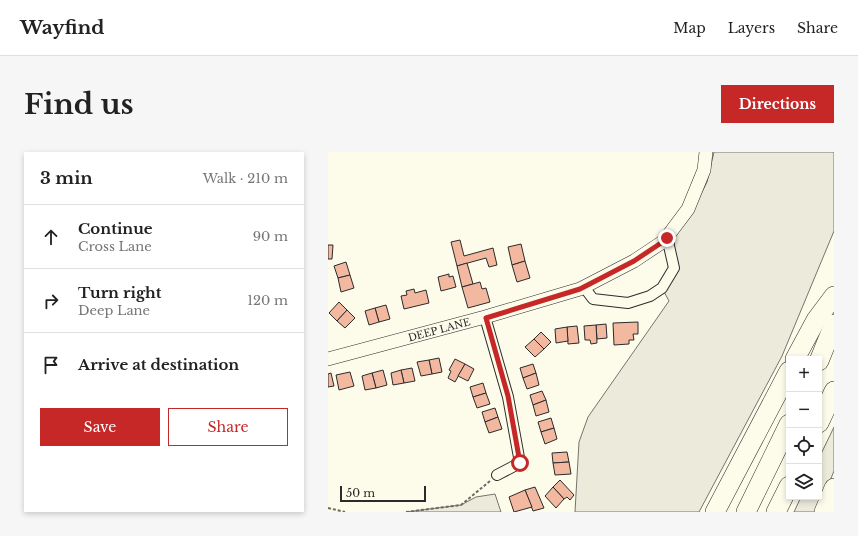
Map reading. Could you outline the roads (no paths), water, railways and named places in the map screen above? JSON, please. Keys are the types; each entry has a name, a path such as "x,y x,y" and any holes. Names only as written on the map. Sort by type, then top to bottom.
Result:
{"highway":[{"path":"797,356 816,320 834,296"},
{"path":"821,356 834,324"},
{"path":"715,512 786,377"},
{"path":"822,417 834,391"},
{"path":"746,512 787,428"},
{"path":"824,512 834,488"},
{"path":"776,512 786,492"}],"street":[{"name":"DEEP LANE","path":"328,359 486,318 584,287 634,261 664,241 688,209 704,170 706,152"},
{"path":"584,287 593,299 628,303 650,296 662,288 674,268 667,238"},
{"path":"486,318 508,396 520,463 497,475"}]}
